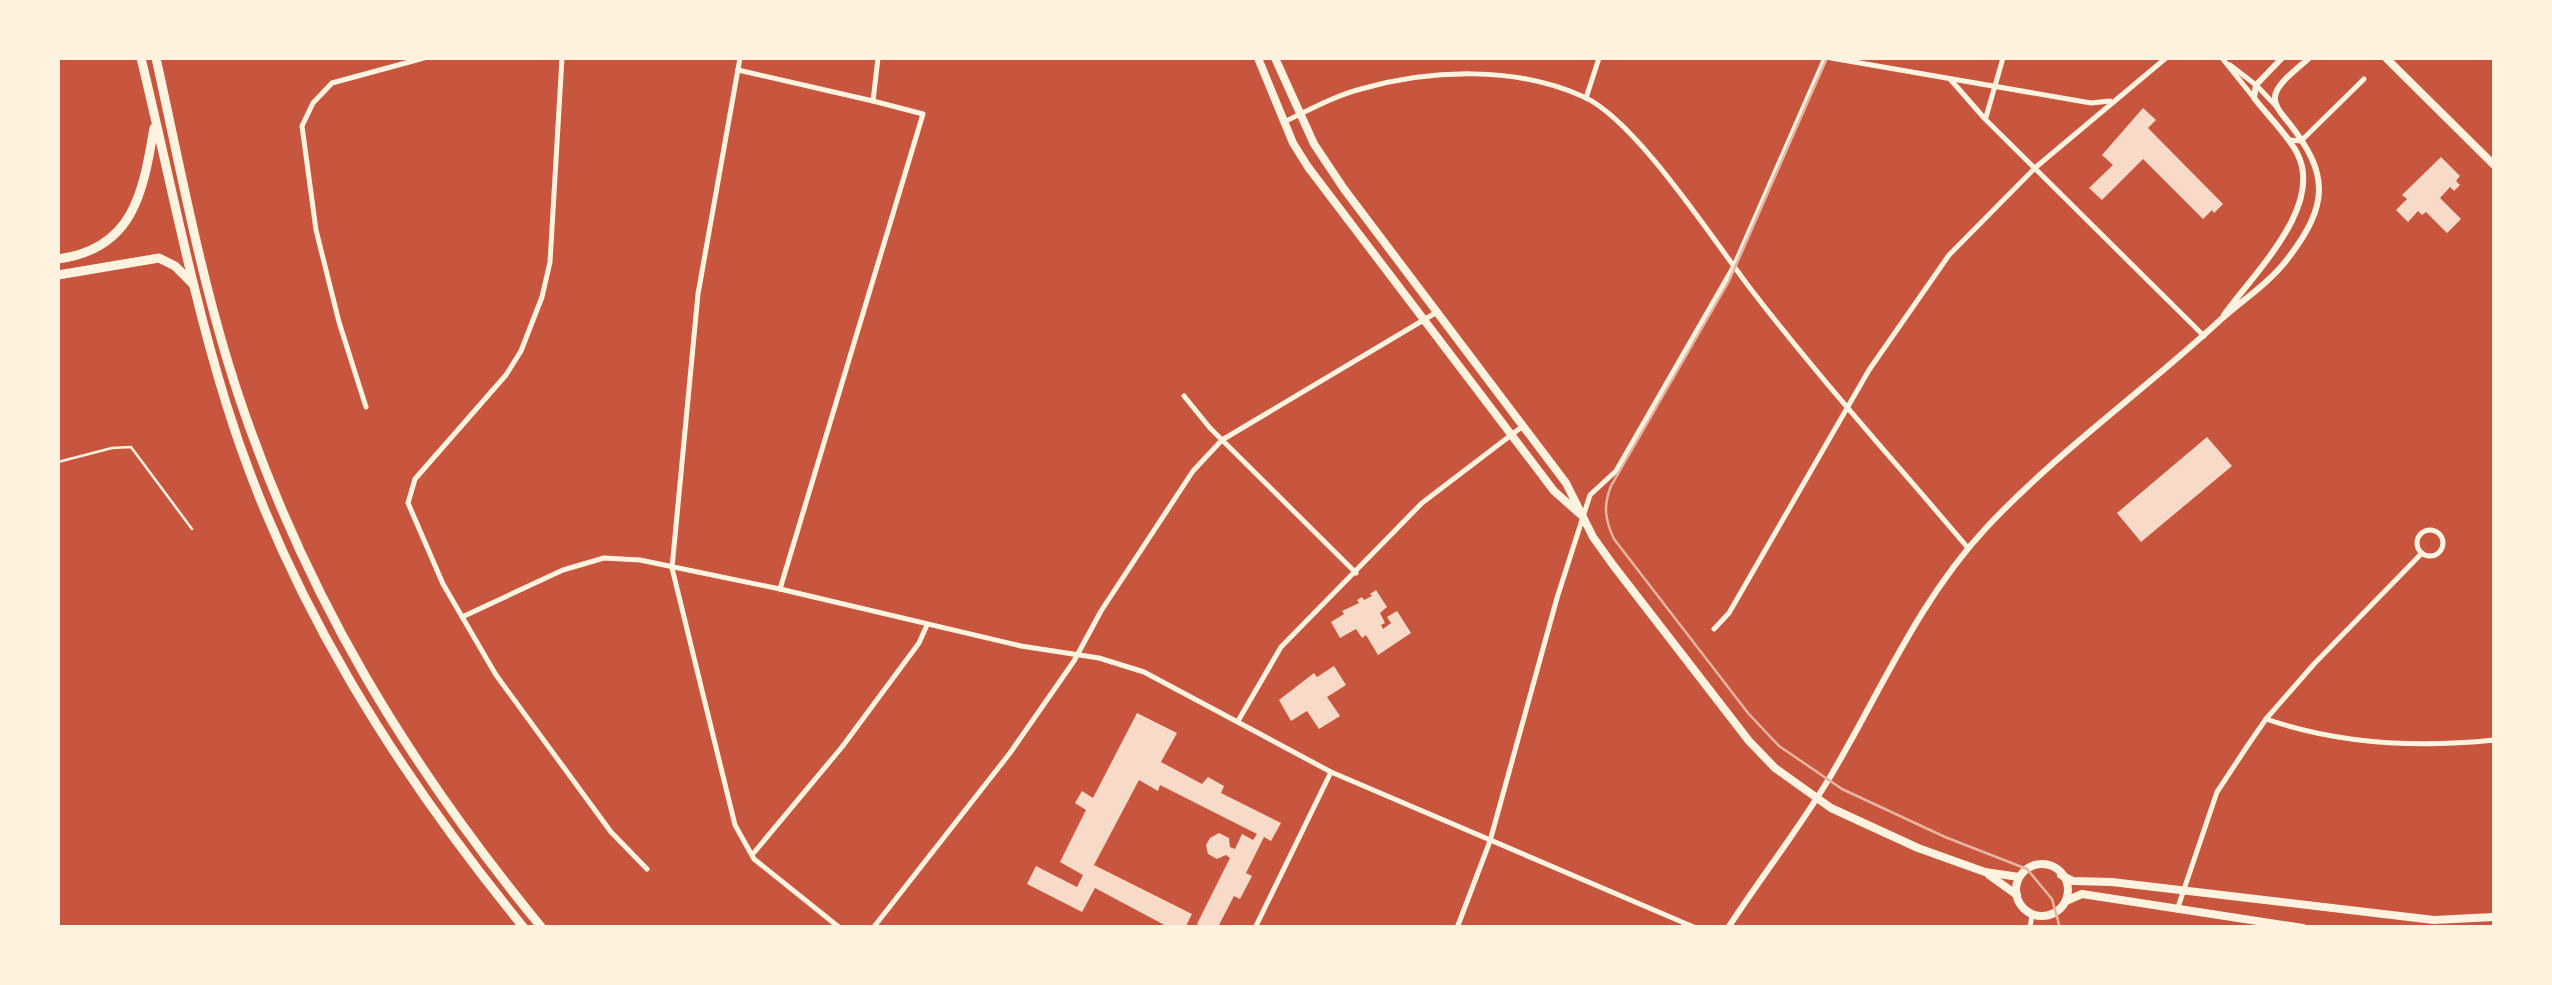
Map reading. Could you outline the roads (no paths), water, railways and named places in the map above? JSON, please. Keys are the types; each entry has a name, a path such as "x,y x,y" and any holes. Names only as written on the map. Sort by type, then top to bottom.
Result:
{"highway":[{"path":"141,58 227,407 285,556 328,643 402,767 524,928"},
{"path":"156,58 220,332 266,471 296,545 345,644 412,756 542,928"},
{"path":"58,259 92,250 128,221 146,175 155,120"},
{"path":"58,274 159,258 175,266 194,284"}],"main road":[{"path":"1258,58 1284,122 1308,167 1554,491 1584,516"},
{"path":"1275,58 1314,144 1348,195 1567,485 1612,565 1749,742 1816,799 1918,848 1985,872 2019,877"},
{"path":"2386,58 2494,165"},
{"path":"2017,895 2019,877 2027,868 2042,864 2073,881 2112,882 2434,920 2494,917"},
{"path":"1985,872 2017,895 2025,910 2032,914 2050,915 2066,900 2082,894 2303,928"},
{"path":"2061,875 2068,892 2066,900"}],"street":[{"path":"366,407 316,230 302,126 312,103 332,83 424,58"},
{"path":"562,58 550,262 542,298 521,351 506,375 415,479 408,504 428,553 496,675 558,764 612,832 647,868"},
{"path":"740,58 698,294 672,568 735,825 764,869 840,928"},
{"path":"874,101 878,58"},
{"path":"1586,98 1598,58"},
{"path":"1457,928 1490,842 1557,598 1590,495 1616,472 1734,266 1828,58 2091,102 2113,101"},
{"path":"1985,118 2004,58"},
{"path":"1714,629 1729,614 1848,407 1948,256 2036,167 2166,58"},
{"path":"2220,320 2262,288 2309,231 2318,209 2320,188 2318,172 2301,140 2277,108 2222,58"},
{"path":"2254,98 2256,85 2282,58"},
{"path":"2277,108 2277,90 2310,58"},
{"path":"1728,928 1816,799 1929,603 1968,548 2034,478 2204,336 2284,236 2304,195 2302,168 2297,153 2230,65"},
{"path":"738,70 923,114 780,589"},
{"path":"1284,122 1340,96 1402,79 1512,76 1586,98 1611,114 1632,136 1848,407 1968,548"},
{"path":"1950,78 1985,118 2204,336"},
{"path":"2286,140 2301,140 2364,78"},
{"path":"873,928 1010,753 1194,471 1222,440 1437,312"},
{"path":"1184,396 1222,440 1356,572"},
{"path":"1238,721 1272,657 1422,503 1523,426"},
{"path":"2432,529 2440,533 2444,541 2439,553 2422,553 2417,544 2420,535 2432,529"},
{"path":"2176,910 2216,792 2266,719 2422,553"},
{"path":"462,617 564,570 604,558 640,560 1020,646 1078,654 1144,672 1331,772 1696,928"},
{"path":"752,855 862,720 919,643 927,625"},
{"path":"2266,719 2306,733 2366,742 2494,740"},
{"path":"1255,928 1331,772"},
{"path":"2030,928 2032,914"}],"lane":[{"path":"58,462 132,447 192,528"}],"tram line":[{"path":"1827,58 1729,281 1611,486 1606,507 1609,526 1614,539 1748,713 1779,746 1842,789 1945,837 2027,869 2052,899 2060,928"}]}
